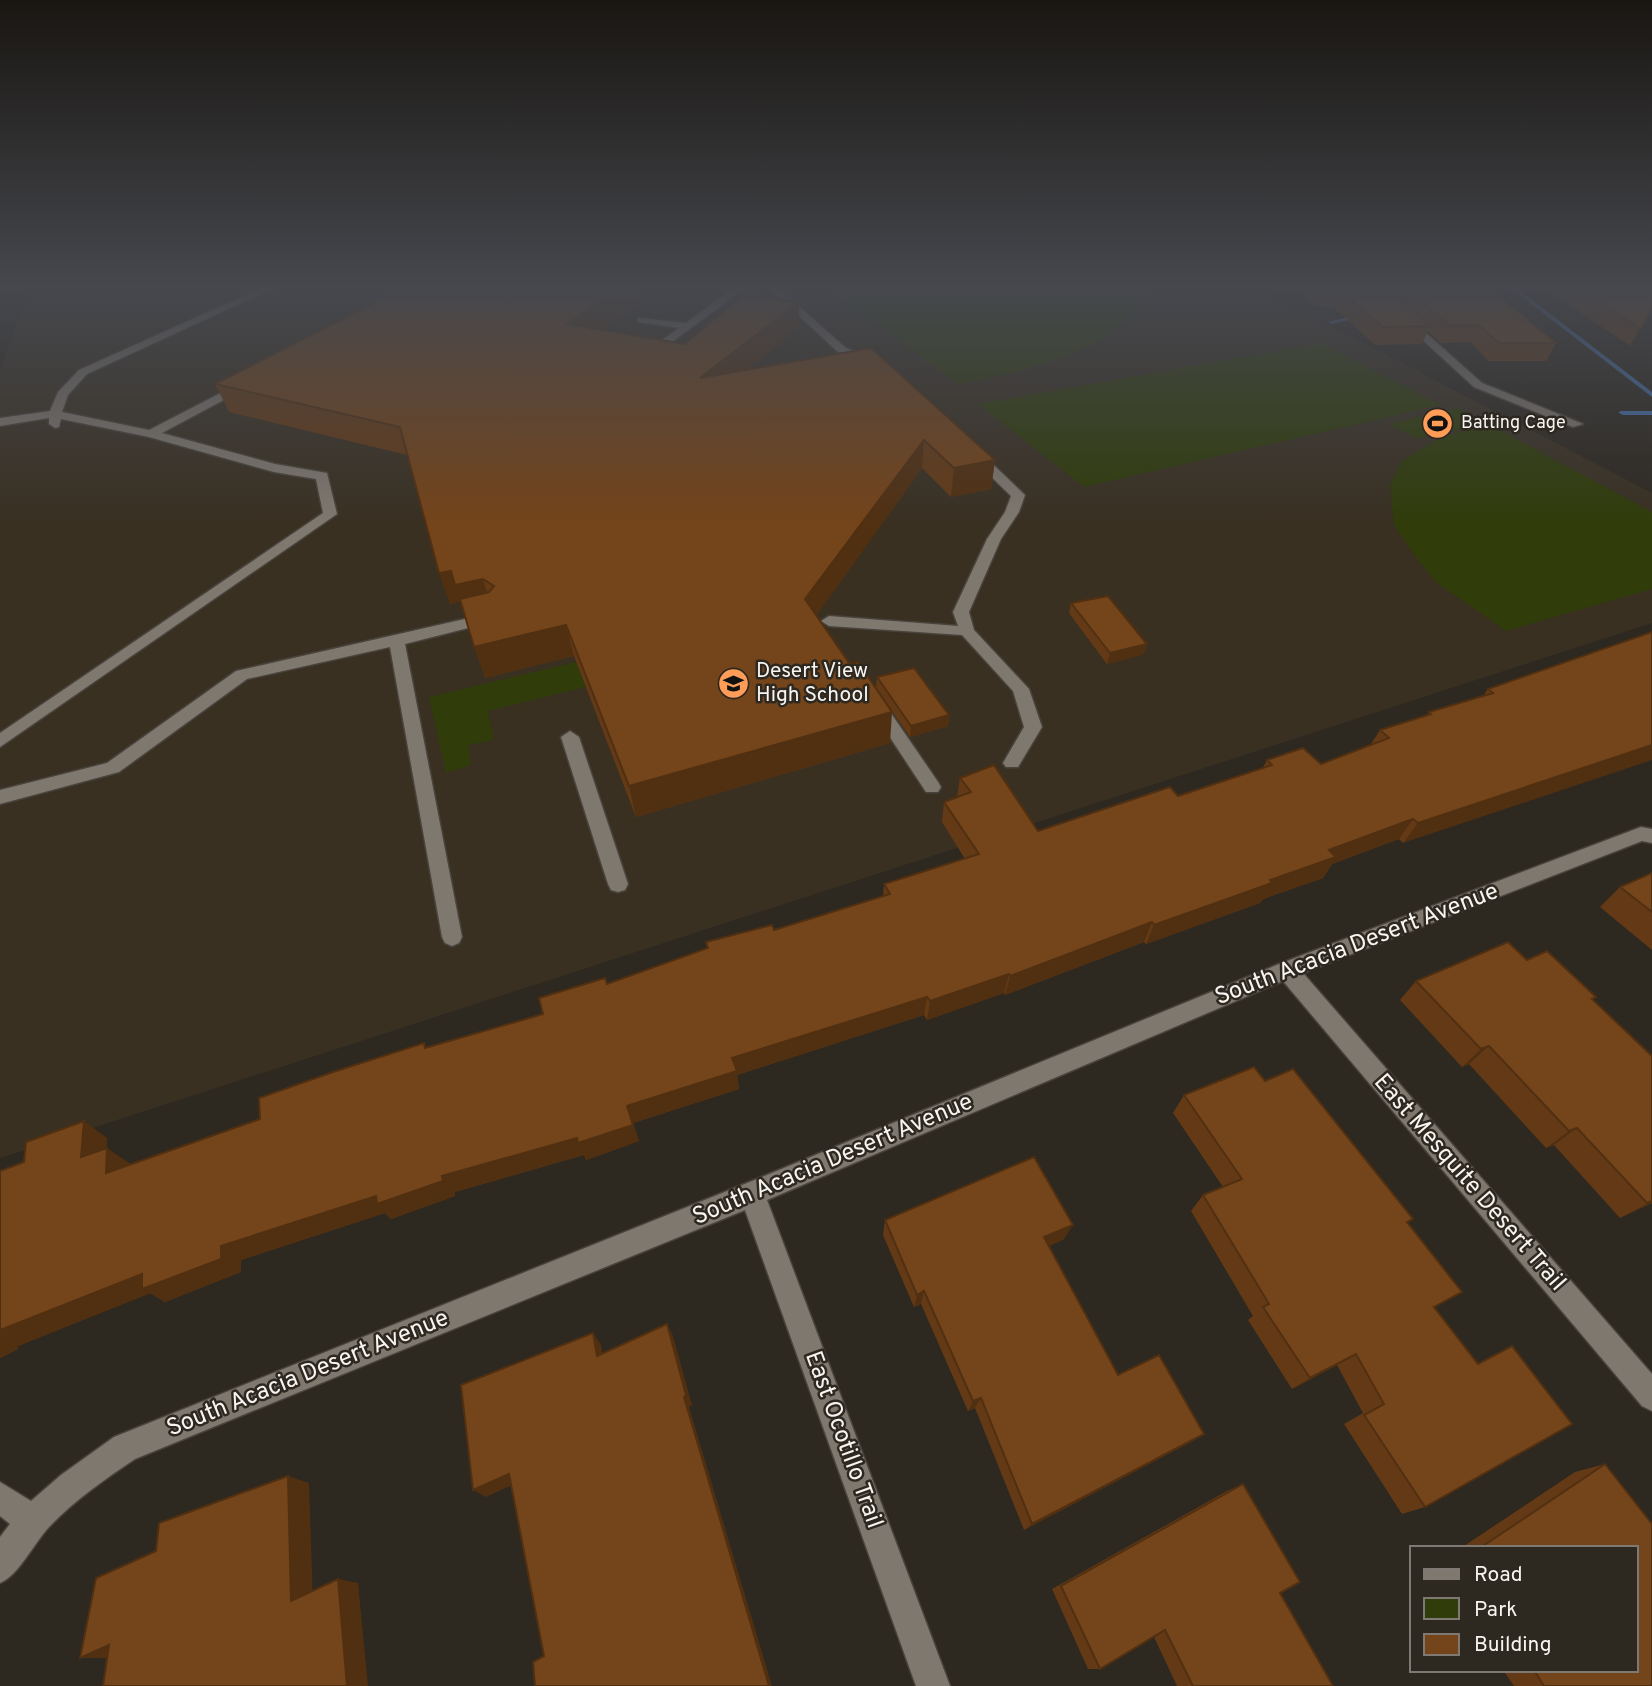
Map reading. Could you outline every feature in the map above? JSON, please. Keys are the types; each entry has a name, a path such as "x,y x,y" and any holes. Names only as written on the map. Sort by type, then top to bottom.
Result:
{"street":[{"path":"55,427 54,414 63,389 83,372 97,366"},
{"path":"880,366 886,372"},
{"path":"1457,366 1478,385 1577,424"},
{"path":"151,434 255,379"},
{"path":"0,422 54,414 151,434 274,468 322,476 330,514 0,741"},
{"path":"967,447 1018,495 1012,512 993,540 961,612 967,631 1021,689 1033,727 1012,763"},
{"path":"0,797 113,768 242,675 493,617"},
{"path":"829,621 967,631"},
{"path":"397,641 452,937"},
{"path":"869,695 932,787"},
{"path":"570,737 618,884"},
{"name":"South Acacia Desert Avenue","path":"0,1567 33,1522 70,1488 125,1448 752,1194 1287,971 1642,834 1652,836"},
{"name":"East Mesquite Desert Trail","path":"1287,971 1652,1396"},
{"name":"East Ocotillo Trail","path":"752,1194 933,1686"},
{"path":"0,1497 33,1522"}],"shaded area":[{"name":"Desert View High School","path":"2,366 1407,366 1652,493 1652,623 0,1158"}],"green space":[{"path":"933,366 1039,366 1008,373 958,384"},
{"path":"1193,366 1365,366 1441,405 1084,487 978,404"},
{"name":"Batting Cage","path":"1458,408 1487,423 1417,439 1389,424"},
{"path":"1490,425 1652,512 1652,589 1506,631 1436,582 1394,525 1390,485 1401,462 1432,442 1447,435"},
{"path":"576,662 586,687 488,711 494,740 468,745 471,765 446,773 429,697"}],"building":[{"path":"251,366 716,366 700,378 770,366 891,366 995,460 954,468 924,440 805,599 850,664 858,662 892,712 629,786 566,625 474,647 460,599 489,592 494,586 483,579 455,585 451,571 439,573 400,427 215,384"},
{"path":"1108,596 1147,644 1110,653 1071,603"},
{"path":"1652,632 1652,745 1418,823 1413,819 1329,850 1336,857 1270,880 1272,883 1154,925 1152,922 1010,976 1009,974 930,1001 927,997 732,1058 737,1071 627,1106 633,1125 578,1143 577,1138 442,1176 443,1181 377,1204 376,1196 221,1246 221,1259 142,1289 142,1274 0,1330 0,1171 24,1162 26,1142 84,1121 81,1157 107,1148 106,1173 260,1119 259,1098 424,1043 425,1048 543,1014 539,998 605,978 607,984 708,948 706,942 772,925 774,930 890,894 884,884 979,854 944,802 971,792 960,778 994,765 1038,831 1170,787 1178,796 1272,765 1267,760 1303,748 1321,764 1389,738 1380,730 1493,693 1488,689"},
{"path":"914,668 949,715 911,726 877,677"},
{"path":"1652,873 1652,912 1620,887"},
{"path":"1508,942 1527,960 1547,951 1596,997 1592,999 1652,1056 1652,1201 1647,1203 1577,1128 1569,1131 1489,1046 1481,1049 1416,981"},
{"path":"1254,1067 1265,1081 1293,1069 1413,1219 1407,1222 1462,1292 1434,1307 1478,1364 1512,1346 1572,1424 1425,1507 1364,1415 1384,1404 1356,1354 1310,1378 1263,1307 1269,1304 1203,1195 1242,1179 1184,1095"},
{"path":"1034,1157 1073,1225 1044,1237 1118,1375 1159,1355 1204,1434 1032,1524 981,1398 973,1401 924,1291 917,1295 885,1220"},
{"path":"667,1324 686,1395 684,1397 769,1686 535,1686 533,1662 544,1656 509,1474 473,1490 461,1385 593,1333 597,1356"},
{"path":"1605,1464 1652,1524 1652,1686 1544,1686 1535,1672 1638,1672 1638,1546 1483,1546"},
{"path":"288,1476 291,1601 338,1579 347,1686 103,1686 109,1645 80,1658 96,1578 156,1551 159,1523"},
{"path":"1243,1484 1300,1582 1280,1593 1333,1686 1193,1686 1165,1630 1100,1669 1061,1586"}],"waterway":[{"path":"1614,366 1652,395"},
{"path":"1623,413 1652,413"}],"place":[{"name":"Batting Cage","path":"1438,423"},
{"name":"Desert View High School","path":"733,683"}]}
